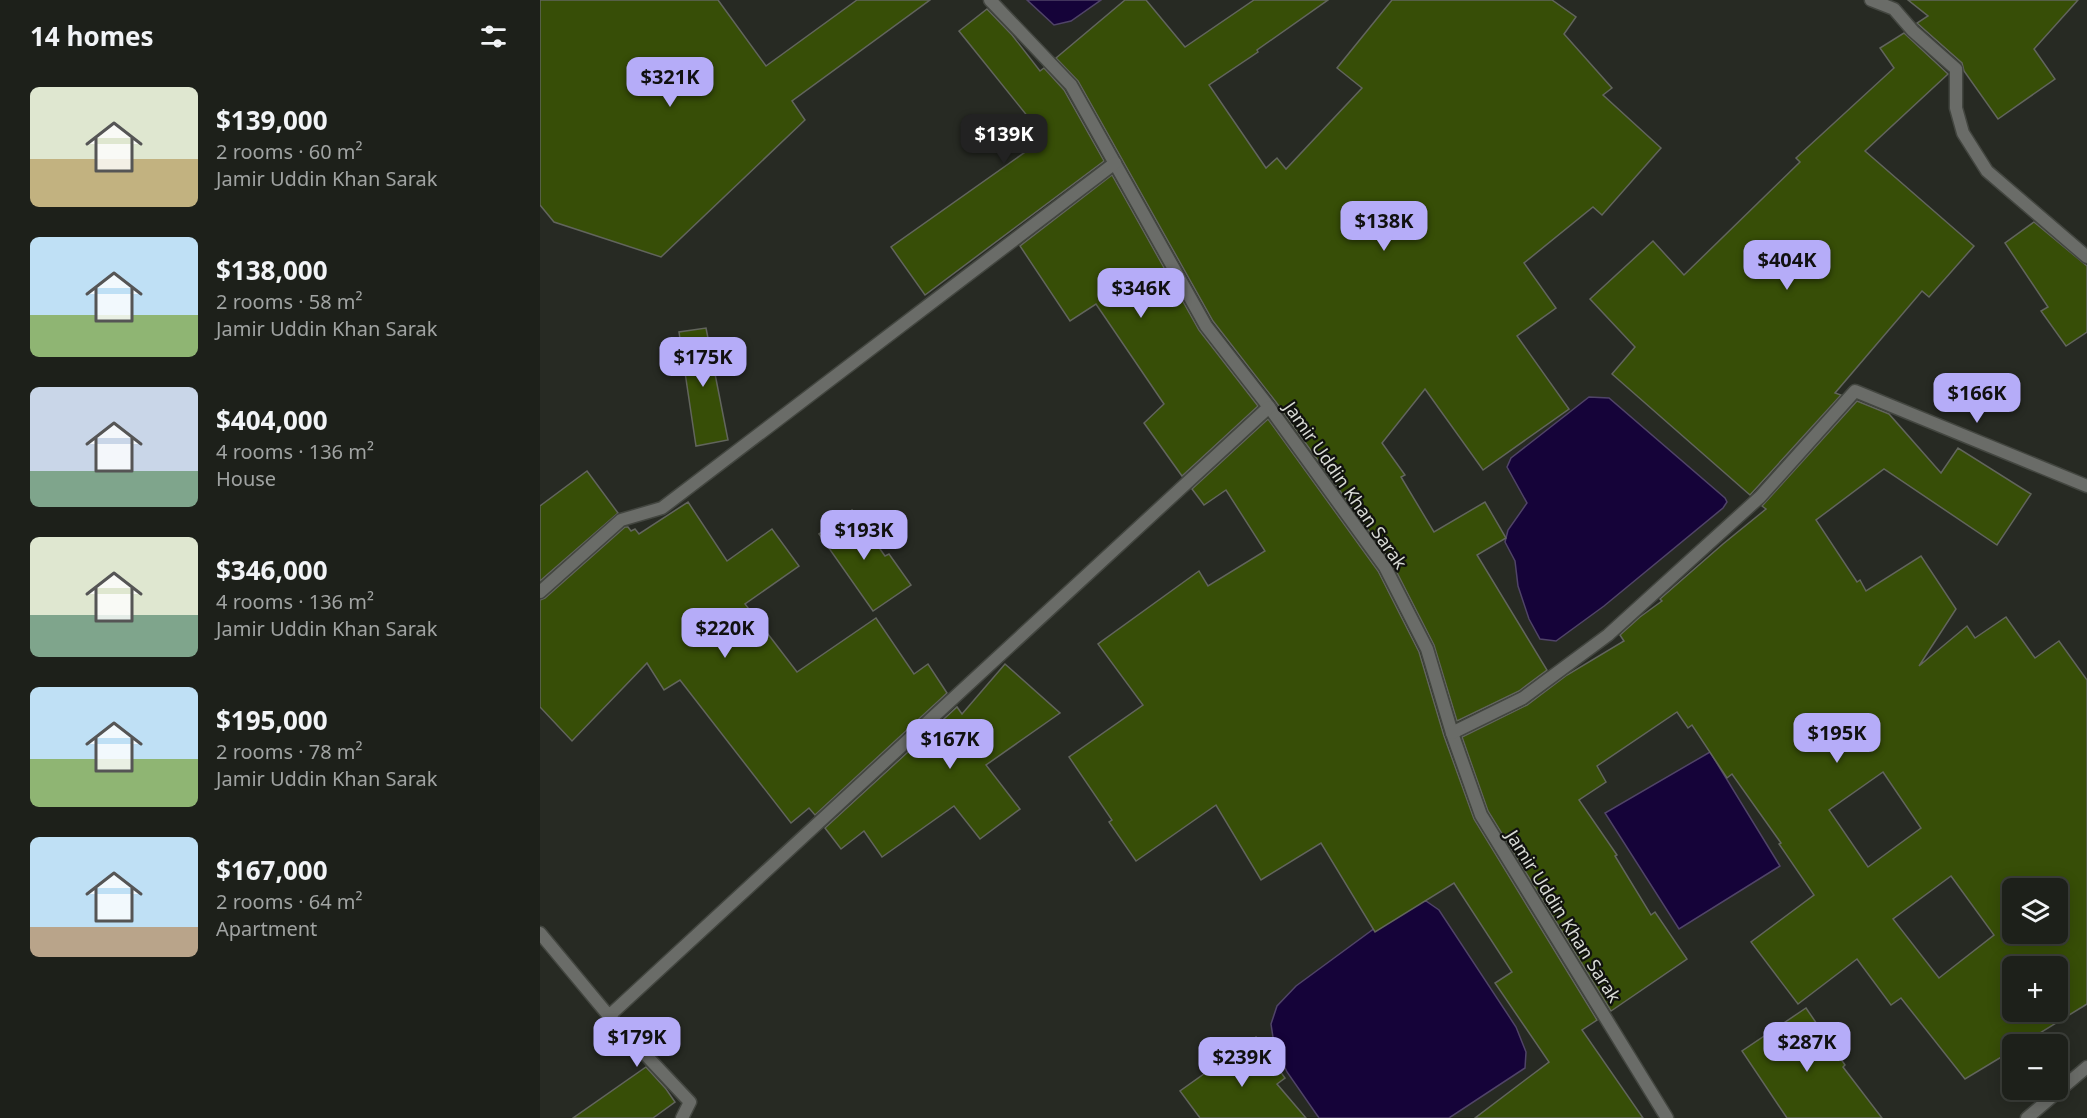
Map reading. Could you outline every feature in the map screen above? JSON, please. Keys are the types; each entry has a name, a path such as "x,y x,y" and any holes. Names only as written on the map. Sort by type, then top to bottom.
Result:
{"street":[{"name":"Jamir Uddin Khan Sarak","path":"990,0 1071,84 1206,326 1269,407 1385,567 1427,649 1452,733 1481,815 1667,1118"},
{"path":"1871,0 1894,9 1913,31 1956,69 1956,108 1963,133 1988,171 2087,257"},
{"path":"540,592 621,520 662,508 1114,163"},
{"path":"1452,733 1523,698 1608,635 1760,497 1855,391 2087,486"},
{"path":"609,1016 1269,407"},
{"path":"540,933 609,1016 690,1102 682,1118"},
{"path":"2026,1118 2087,1067"}],"shaded area":[{"path":"1027,0 1101,0 1071,21 1054,25"},
{"path":"1589,397 1609,398 1727,502 1723,508 1604,606 1556,641 1540,639 1529,619 1518,586 1515,561 1505,542 1508,530 1527,503 1507,467 1511,458"},
{"path":"1710,752 1780,866 1679,929 1605,813"},
{"path":"1426,901 1439,910 1516,1027 1526,1052 1525,1068 1449,1118 1319,1118 1287,1072 1274,1044 1271,1024 1277,1006 1296,986 1409,903"}],"building":[{"path":"540,0 718,0 766,66 857,0 930,0 792,101 805,120 661,257 554,222 540,205"},
{"path":"1125,0 1146,0 1185,47 1254,0 1328,0 1209,85 1266,168 1277,158 1286,169 1362,88 1337,68 1392,0 1552,0 1576,17 1564,34 1612,88 1603,95 1661,148 1602,215 1593,207 1524,263 1556,308 1517,336 1569,409 1483,470 1425,389 1382,443 1405,475 1401,477 1434,532 1485,502 1506,538 1477,555 1547,670 1519,691 1457,721 1434,645 1392,563 1276,402 1213,321 1078,81 1056,58"},
{"path":"1908,0 2078,0 2034,49 2055,79 1998,119 1964,71 1962,63 1917,23 1928,16"},
{"path":"987,9 1012,35 1040,71 1044,68 1064,90 1104,161 925,295 891,247 1045,138 959,31"},
{"path":"1904,33 1948,74 1865,151 1974,246 1929,297 1922,291 1835,393 1841,395 1750,495 1612,374 1635,347 1590,299 1653,241 1684,275 1800,162 1796,158 1894,68 1880,48"},
{"path":"1112,175 1199,330 1258,406 1182,476 1144,423 1164,404 1096,304 1070,321 1020,246"},
{"path":"2034,222 2087,266 2087,332 2066,346 2041,311 2048,307 2005,243"},
{"path":"706,328 728,440 696,446 679,332"},
{"path":"1857,401 1889,414 1941,473 1958,448 2031,494 1997,545 1884,469 1816,520 1857,582 1860,580 1866,591 1921,556 1956,609 1919,666 1967,626 1975,638 2006,617 2035,658 2059,641 2087,680 2087,1004 2068,1016 2068,956 2002,956 2002,1022 2058,1022 2038,1034 2002,1034 2002,1057 1965,1079 1901,998 1891,1005 1857,959 1798,1004 1751,942 1814,895 1779,844 1781,843 1732,774 1727,778 1692,725 1688,728 1677,712 1597,766 1606,782 1579,800 1617,855 1615,856 1651,915 1655,912 1687,959 1611,1011 1488,811 1462,737 1527,705 1567,675 1624,641 1620,635 1766,509 1762,506","holes":["1883,772 1921,828 1868,867 1829,810","1951,876 1994,935 1939,978 1893,919"]},
{"path":"1268,419 1378,571 1419,652 1444,736 1474,819 1597,1020 1582,1030 1643,1118 1475,1118 1549,1062 1495,983 1512,972 1454,883 1375,932 1321,843 1261,880 1216,805 1136,861 1109,822 1112,820 1069,757 1143,705 1098,644 1199,571 1208,586 1265,551 1226,490 1204,505 1192,489"},
{"path":"587,471 618,513 540,581 540,506"},
{"path":"688,502 727,561 772,529 799,566 745,604 797,672 876,618 914,674 928,664 947,693 815,815 809,808 791,823 680,680 664,690 647,663 572,741 540,707 540,600 625,527 631,531 635,529 639,534"},
{"path":"852,510 885,556 889,554 911,585 873,611 819,534"},
{"path":"1005,664 1060,713 986,765 1020,809 980,839 954,806 882,857 864,831 841,849 825,828 957,707 962,714"},
{"path":"1806,1008 1845,1065 1843,1067 1882,1118 1787,1118 1742,1051"},
{"path":"1256,1037 1285,1078 1277,1084 1306,1118 1200,1118 1180,1091"},
{"path":"646,1067 675,1102 653,1118 573,1118"}]}
